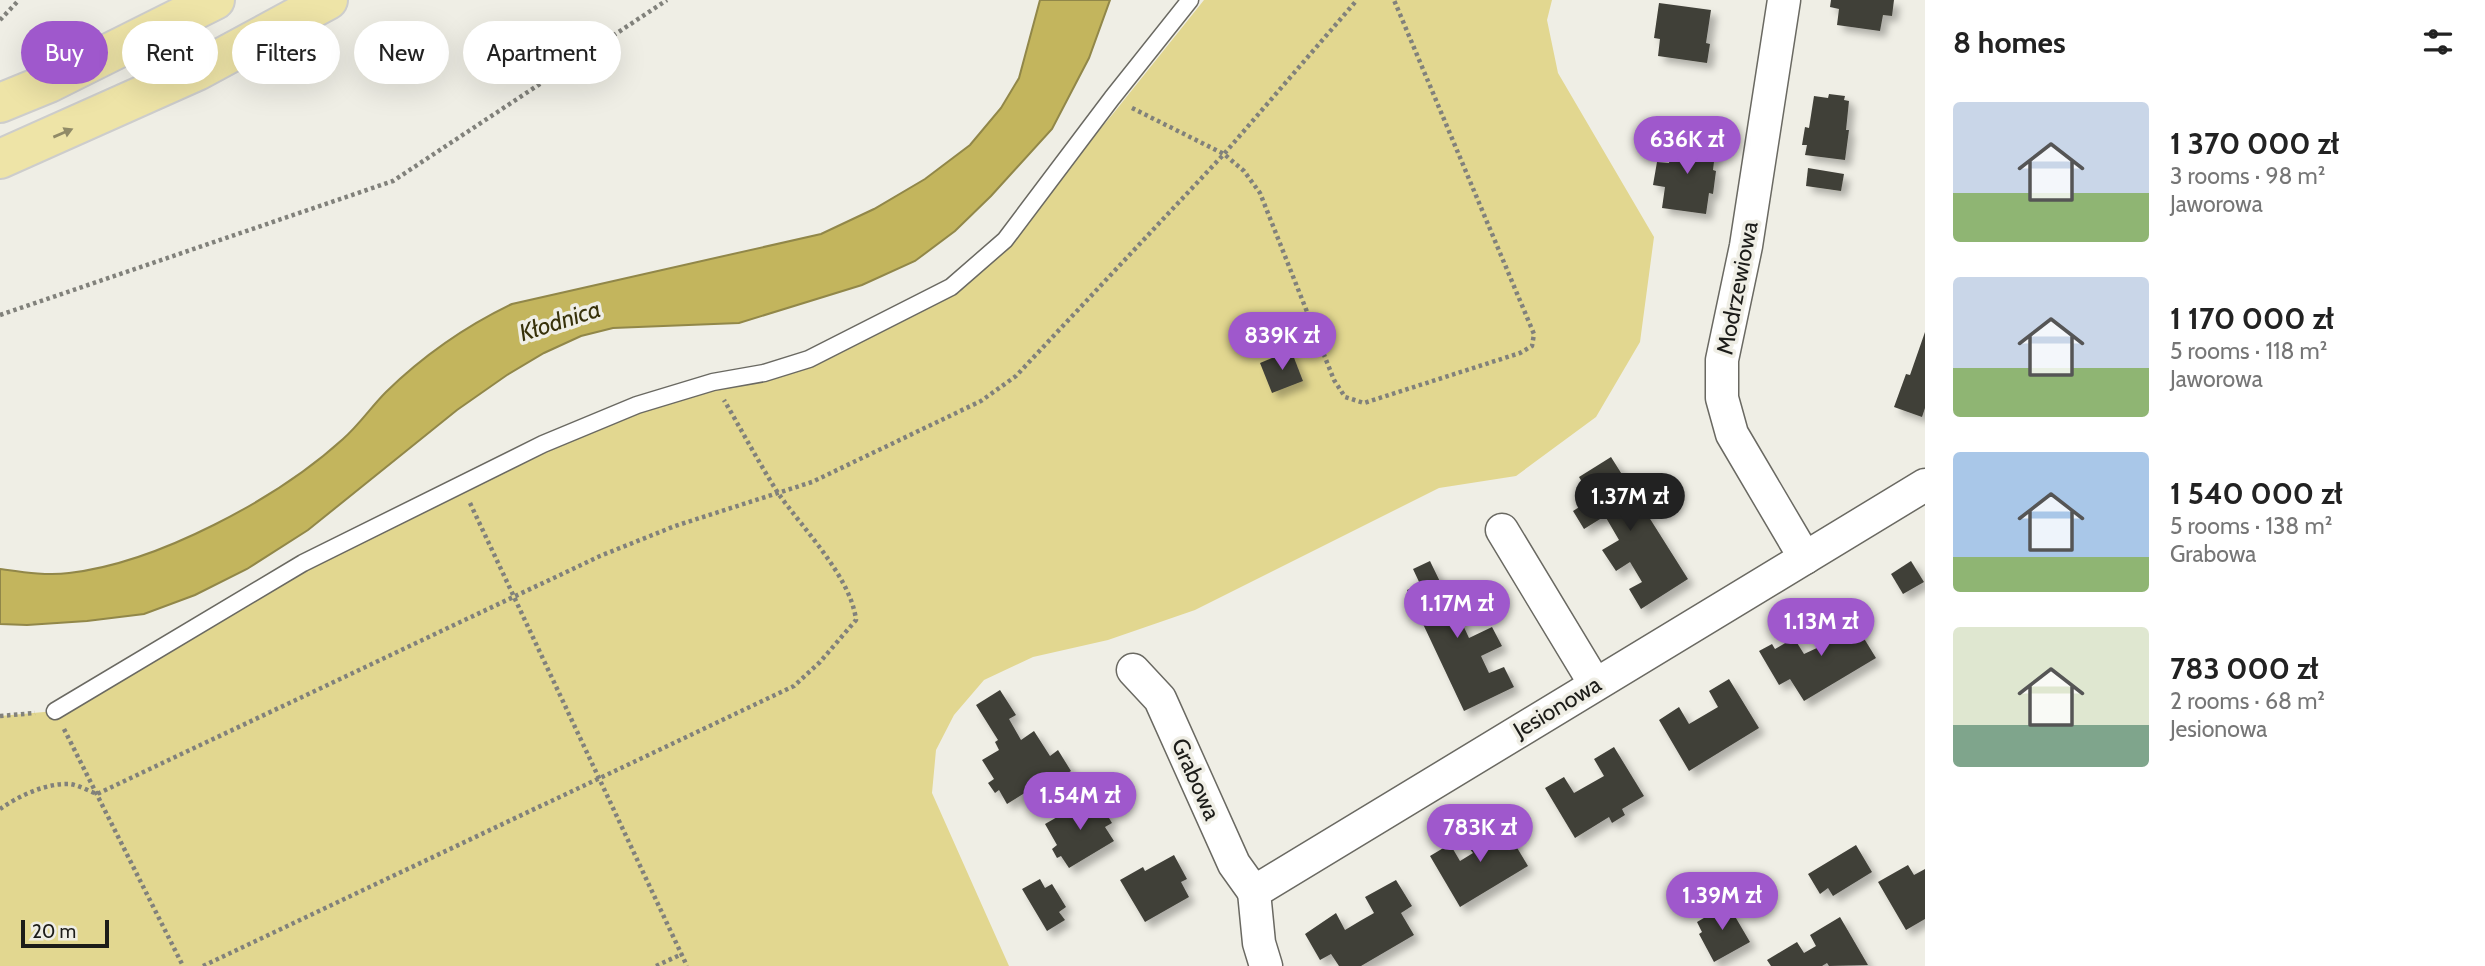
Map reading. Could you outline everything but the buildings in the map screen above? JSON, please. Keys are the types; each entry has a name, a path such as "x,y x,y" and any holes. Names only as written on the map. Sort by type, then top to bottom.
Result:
{"main road":[{"path":"0,103 49,83 215,0"},
{"path":"0,159 197,71 328,0"}],"street":[{"name":"Modrzewiowa","path":"1784,0 1745,246 1722,359 1722,398 1732,434 1805,558"},
{"name":"Jesionowa","path":"1254,892 1925,485"},
{"path":"1502,530 1595,684"},
{"name":"Grabowa","path":"1133,670 1160,699 1234,864 1254,892"},
{"path":"1254,892 1259,943 1266,966"}],"lane":[{"path":"55,711 303,563 543,444 625,410 713,382 764,373 809,359 951,287 1005,240 1190,0"}],"path":[{"path":"0,20 19,0"},
{"path":"0,314 393,181 667,0"},
{"path":"0,809 17,797 49,786 71,784 97,794 600,556 675,526 811,482 981,401 1016,376 1224,154 1357,0"},
{"path":"1112,98 1224,154 1244,171 1259,193 1334,380 1345,397 1364,403 1520,353 1532,346 1534,334 1394,0"},
{"path":"203,966 794,686 820,662 856,620 854,602 845,584 778,492 713,382"},
{"path":"460,484 687,966"},
{"path":"0,716 55,711 183,966"},
{"path":"656,966 682,954"}],"shaded area":[{"path":"1204,0 1552,0 1547,20 1558,73 1654,237 1640,342 1596,417 1516,476 1439,488 1195,610 1108,640 1033,657 984,680 954,715 936,750 932,793 1009,966 0,966 0,716 55,711 303,563 637,405 764,373 899,315 1005,240 1112,115"}],"water":[{"name":"Kłodnica","path":"1040,0 1110,0 1089,58 1052,129 955,231 915,261 862,285 739,323 613,328 581,336 544,353 507,375 457,410 308,530 247,569 195,595 144,614 87,621 0,624 0,569 52,574 103,567 177,542 214,525 285,484 316,462 349,434 386,392 415,366 461,332 512,304 821,234 874,209 925,179 970,145 1001,108 1019,78"}]}
